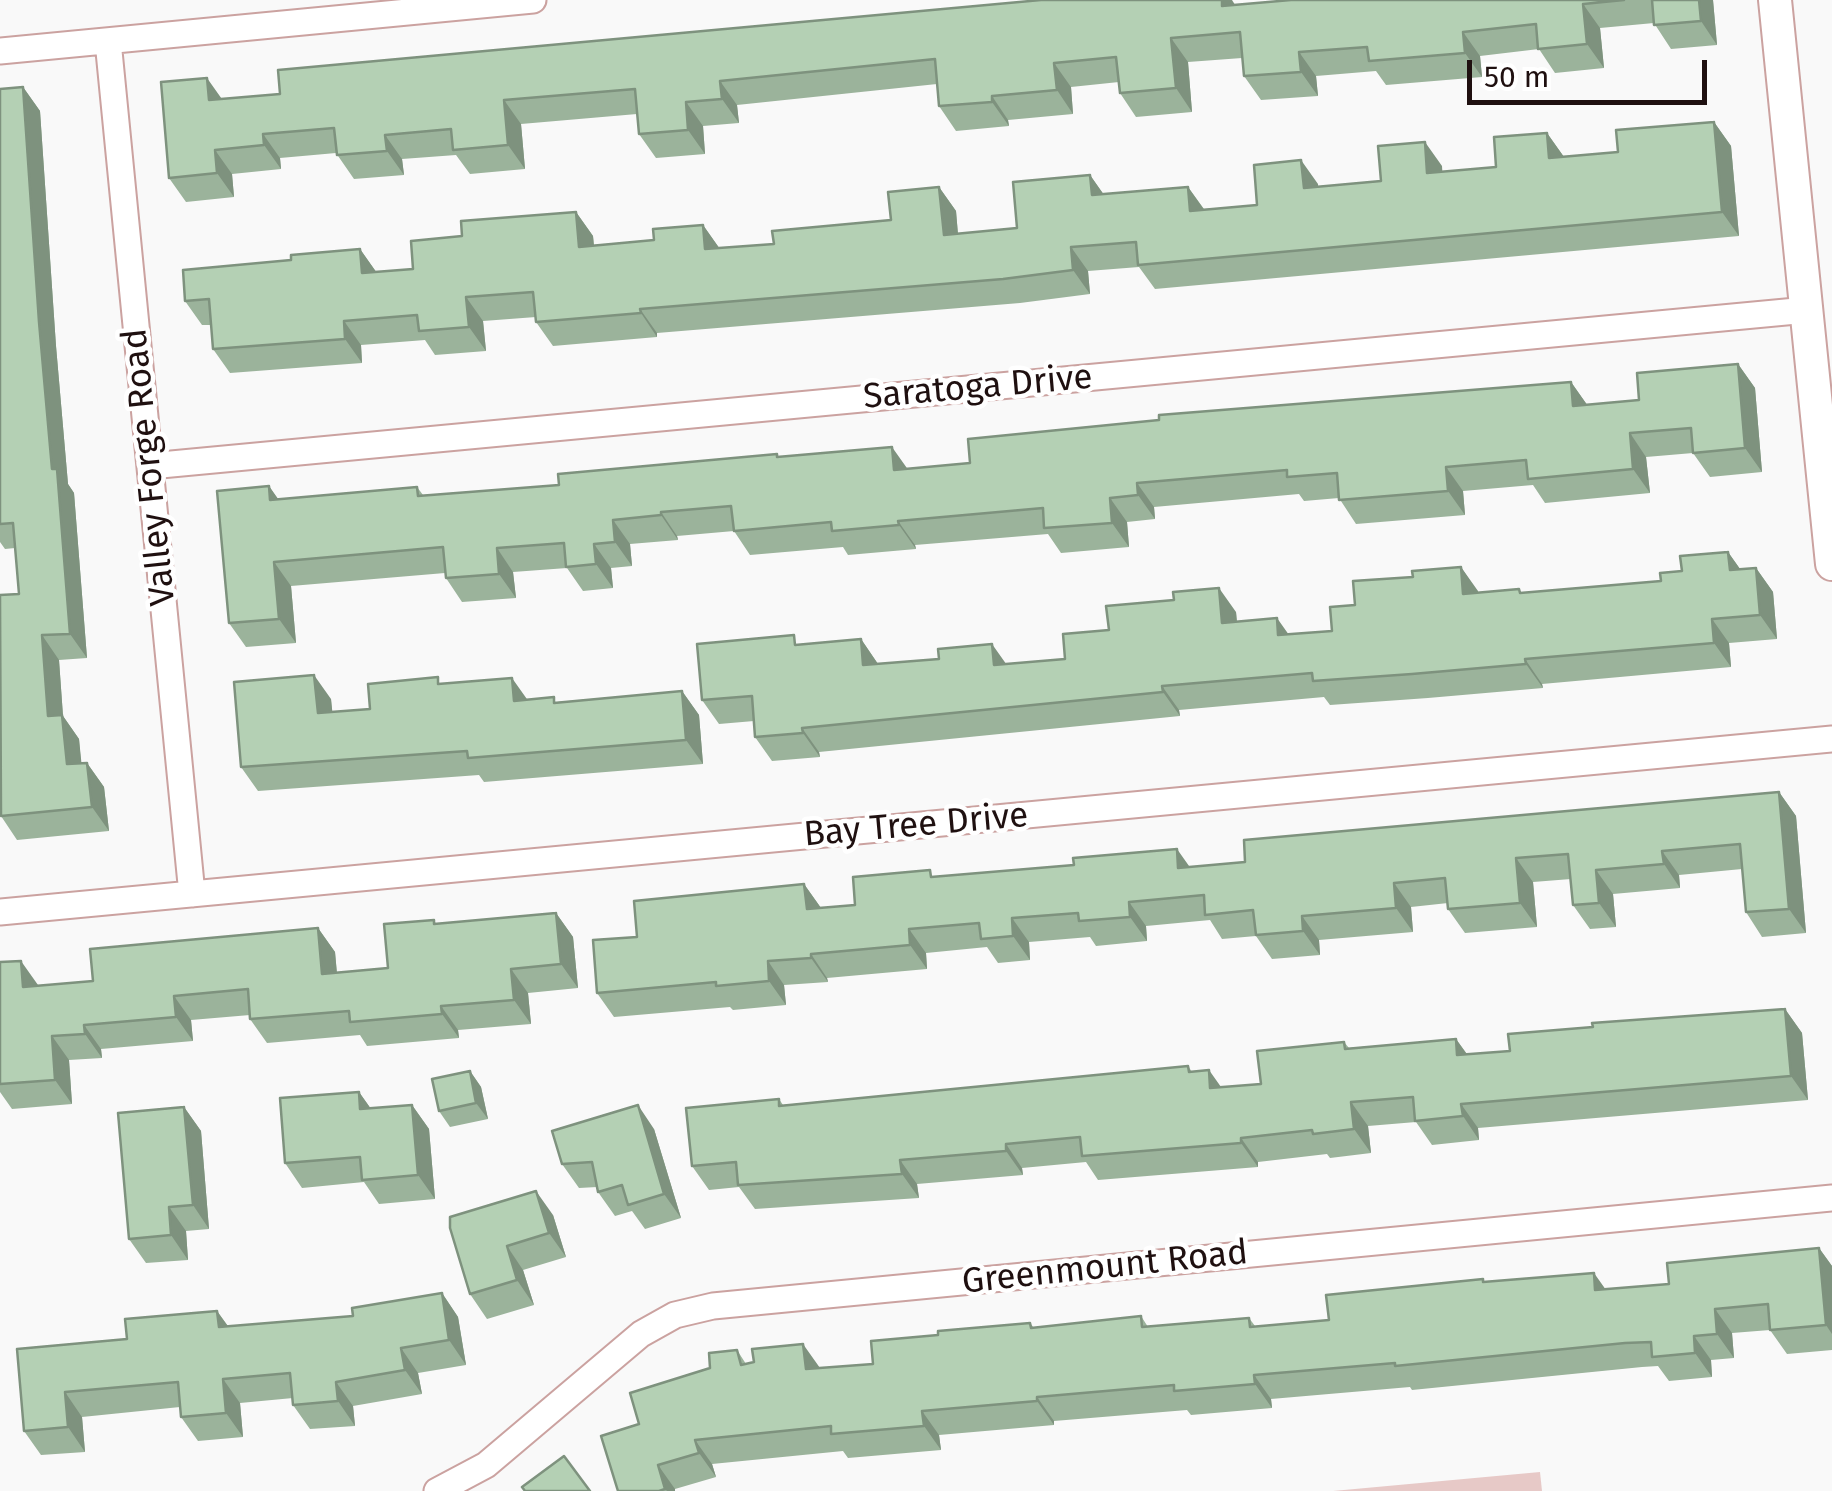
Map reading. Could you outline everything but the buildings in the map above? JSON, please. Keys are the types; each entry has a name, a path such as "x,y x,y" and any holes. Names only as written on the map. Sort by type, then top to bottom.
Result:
{"street":[{"path":"0,51 533,0"},
{"path":"1774,0 1832,564"},
{"name":"Valley Forge Road","path":"108,41 192,894"},
{"name":"Saratoga Drive","path":"150,466 1806,310"},
{"name":"Bay Tree Drive","path":"0,912 1832,739"},
{"name":"Greenmount Road","path":"437,1491 486,1465 641,1334 675,1315 714,1306 1832,1198"}],"shaded area":[{"path":"1540,1472 1542,1491 1333,1491"}]}
